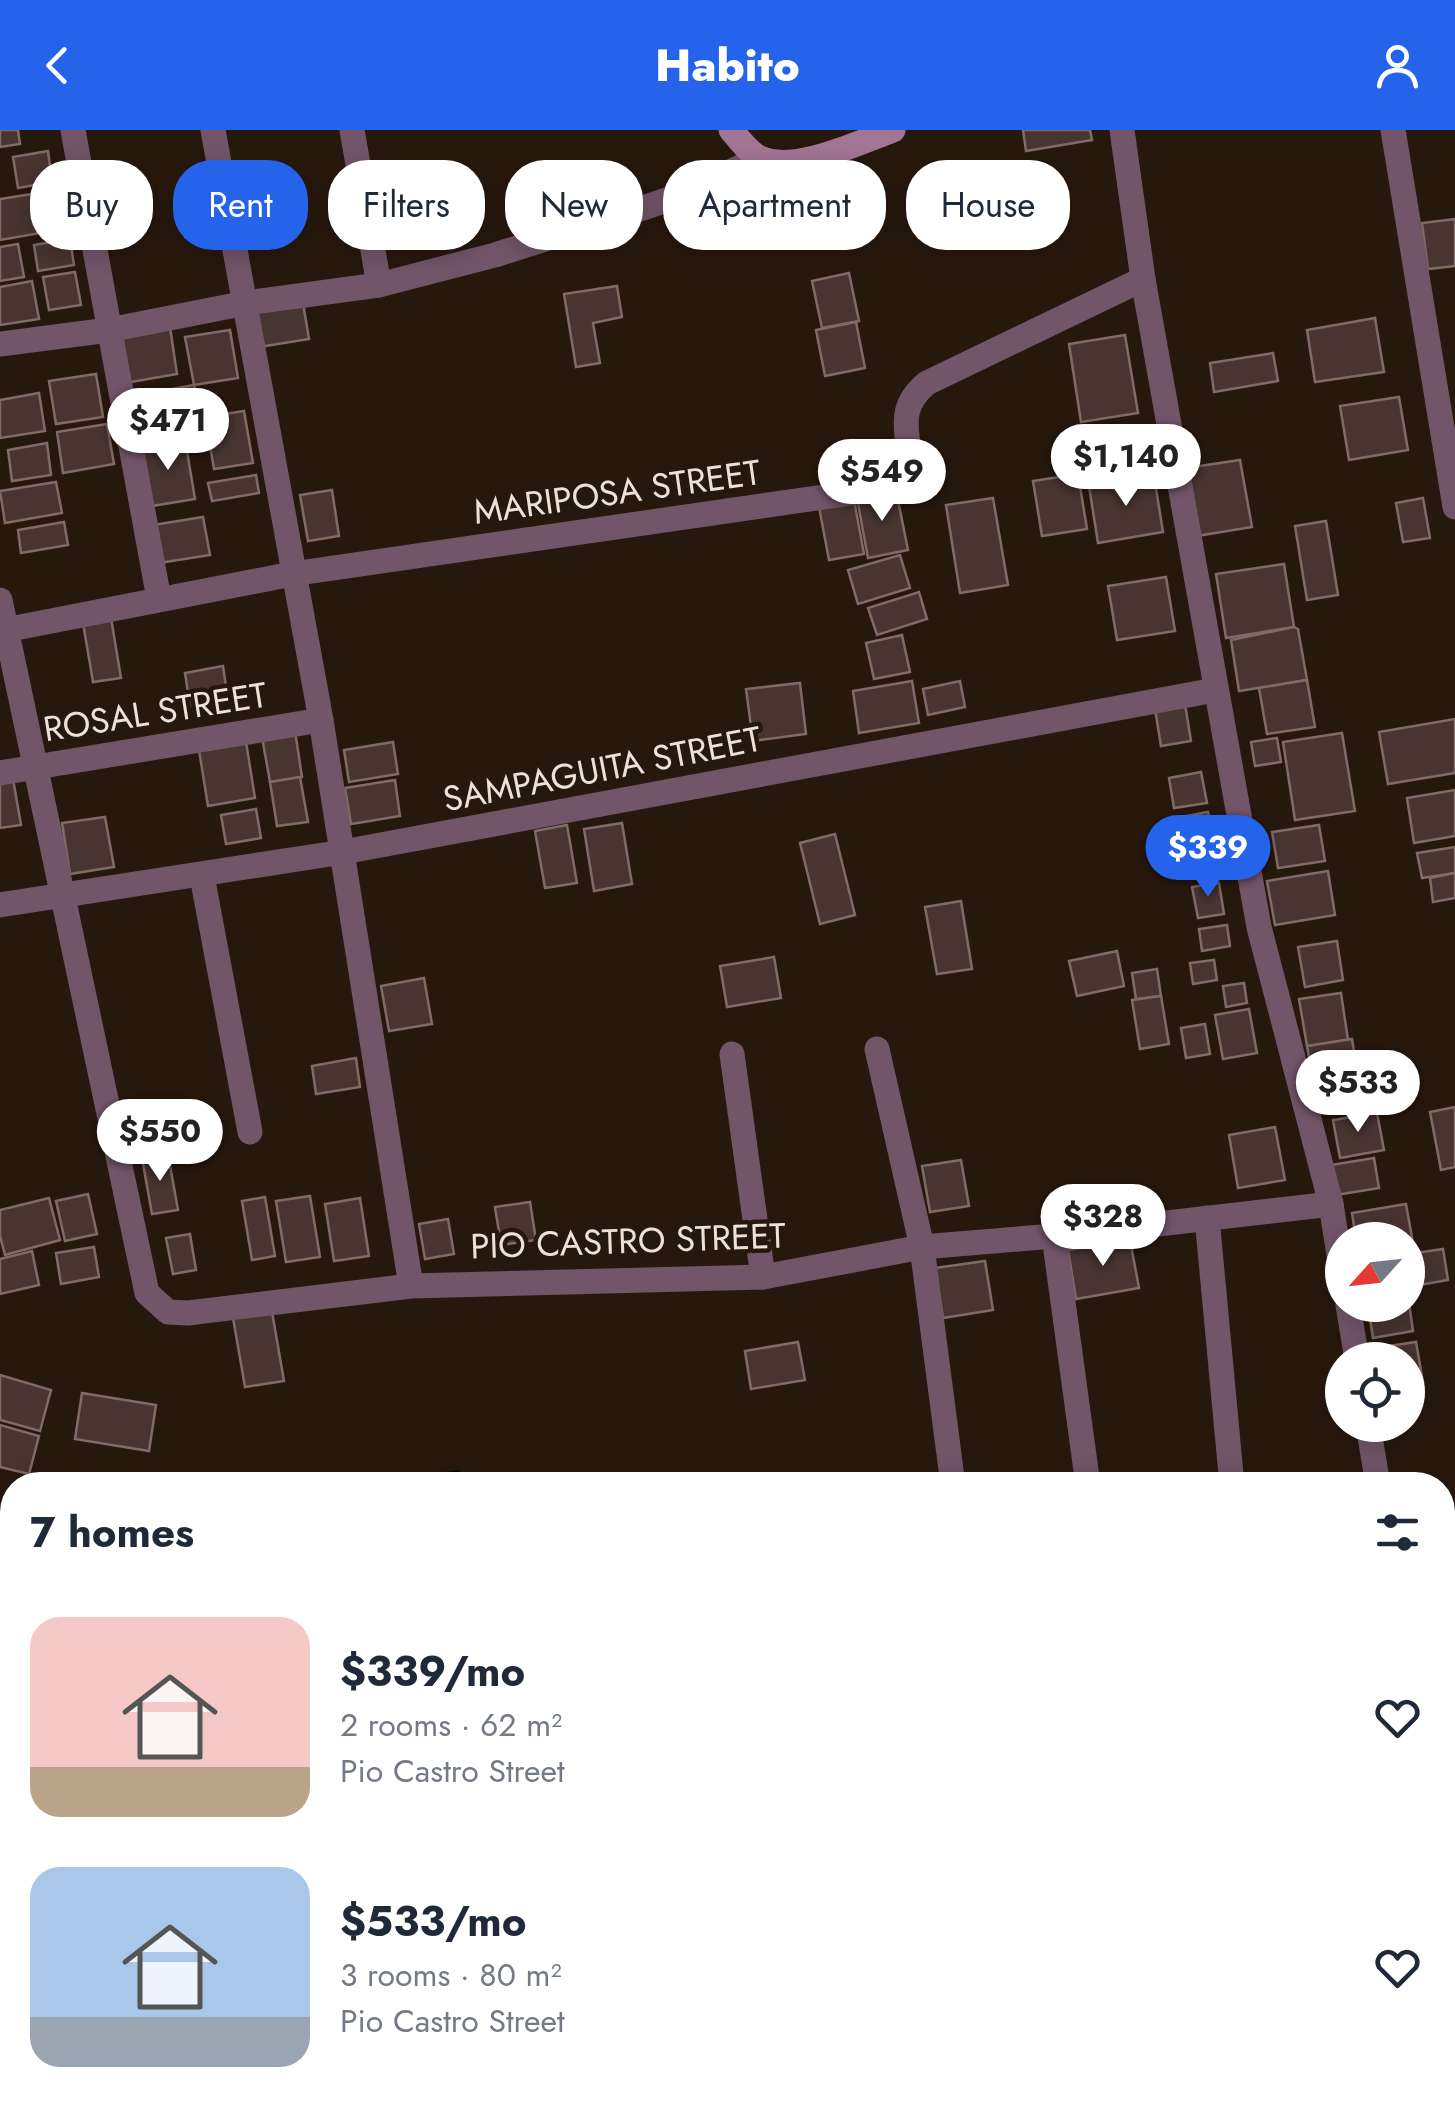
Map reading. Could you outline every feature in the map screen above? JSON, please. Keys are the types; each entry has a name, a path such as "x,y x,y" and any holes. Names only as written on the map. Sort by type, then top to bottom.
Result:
{"street":[{"path":"73,130 159,599"},
{"path":"213,130 322,720 410,1286"},
{"path":"352,130 378,285"},
{"path":"731,130 759,158"},
{"path":"0,344 378,285 496,255 646,207 759,158 799,161 894,130"},
{"path":"1122,130 1143,279 1259,927 1333,1222"},
{"path":"1393,130 1455,507"},
{"name":"MARIPOSA STREET","path":"2,630 292,574 886,488 901,480 910,465 904,414 912,395 927,383 1143,279"},
{"name":"PIO CASTRO STREET","path":"0,600 2,630 147,1293 168,1312 188,1313 410,1286 763,1276 922,1247 1330,1204"},
{"name":"SAMPAGUITA STREET","path":"0,905 343,852 1215,690"},
{"name":"ROSAL STREET","path":"0,773 322,720"},
{"path":"202,876 250,1132"},
{"path":"877,1049 922,1247 951,1472"},
{"path":"732,1054 763,1276"},
{"path":"1207,1218 1231,1472"},
{"path":"1054,1236 1086,1472"},
{"path":"1371,1442 1376,1472"}],"building":[{"path":"0,130 18,130 20,144 0,147"},
{"path":"1023,130 1090,130 1092,140 1026,151"},
{"path":"48,151 49,160 30,160 30,186 18,188 13,157"},
{"path":"30,194 30,235 0,240 0,199"},
{"path":"1455,219 1455,266 1428,269 1422,223"},
{"path":"18,244 24,277 0,281 0,247"},
{"path":"35,250 72,250 74,265 38,271"},
{"path":"75,272 81,305 49,310 43,277"},
{"path":"849,273 859,321 822,328 812,281"},
{"path":"32,281 39,319 0,325 0,287"},
{"path":"617,286 622,317 593,323 600,363 576,367 564,294"},
{"path":"302,297 309,339 259,347 252,305"},
{"path":"1375,318 1384,372 1315,382 1307,330"},
{"path":"856,322 865,368 825,376 816,330"},
{"path":"170,327 177,374 125,383 117,336"},
{"path":"230,330 238,378 194,385 185,337"},
{"path":"1125,335 1138,413 1081,422 1069,344"},
{"path":"1273,353 1278,381 1214,392 1210,363"},
{"path":"96,374 103,417 56,424 49,381"},
{"path":"194,385 200,423 145,432 139,395"},
{"path":"39,393 45,431 0,438 0,400"},
{"path":"1399,397 1408,450 1349,460 1340,406"},
{"path":"244,411 253,463 214,469 205,417"},
{"path":"107,424 114,464 63,473 57,432"},
{"path":"185,439 195,499 152,506 142,446"},
{"path":"47,443 51,475 12,481 8,450"},
{"path":"1240,460 1252,527 1197,536 1186,468"},
{"path":"1078,474 1087,529 1042,536 1033,481"},
{"path":"256,475 259,493 212,501 208,483"},
{"path":"1154,476 1163,532 1098,543 1089,486"},
{"path":"56,482 62,513 5,523 0,491"},
{"path":"332,490 339,536 308,541 300,495"},
{"path":"896,490 908,550 868,558 857,498"},
{"path":"993,498 1008,585 960,593 946,505"},
{"path":"1423,498 1430,538 1403,542 1396,503"},
{"path":"854,500 864,554 829,560 819,507"},
{"path":"203,517 210,555 159,563 153,525"},
{"path":"1326,521 1338,595 1307,600 1295,526"},
{"path":"64,522 68,545 21,553 18,530"},
{"path":"900,555 910,588 858,604 848,570"},
{"path":"1284,564 1294,627 1226,638 1216,574"},
{"path":"1166,577 1175,631 1117,640 1108,586"},
{"path":"919,592 927,619 877,635 868,608"},
{"path":"111,618 121,678 93,682 83,623"},
{"path":"1298,629 1307,680 1239,691 1231,640"},
{"path":"902,635 910,672 874,679 866,643"},
{"path":"223,666 228,700 190,706 185,673"},
{"path":"1307,680 1315,727 1267,734 1259,688"},
{"path":"912,681 919,723 859,733 853,691"},
{"path":"960,681 965,707 928,715 923,689"},
{"path":"800,683 806,734 753,741 746,689"},
{"path":"1185,704 1191,741 1161,746 1155,709"},
{"path":"1455,719 1455,773 1388,784 1379,732"},
{"path":"295,731 302,777 270,782 262,737"},
{"path":"1342,733 1355,811 1295,820 1283,742"},
{"path":"1277,738 1281,762 1255,766 1251,742"},
{"path":"246,742 255,798 208,806 199,750"},
{"path":"393,742 398,774 349,782 344,750"},
{"path":"1201,772 1207,803 1174,808 1169,778"},
{"path":"300,777 308,822 277,826 270,782"},
{"path":"13,779 21,825 0,828 0,781"},
{"path":"395,780 400,816 351,824 345,788"},
{"path":"1455,790 1455,836 1414,843 1407,798"},
{"path":"256,809 261,838 226,844 221,815"},
{"path":"1208,812 1213,839 1186,843 1181,817"},
{"path":"105,817 114,867 70,874 62,823"},
{"path":"622,823 632,884 594,891 584,829"},
{"path":"567,825 577,883 545,888 535,831"},
{"path":"1319,825 1325,861 1278,868 1272,832"},
{"path":"835,834 855,915 820,924 800,843"},
{"path":"1455,847 1455,873 1422,878 1417,853"},
{"path":"1328,871 1335,915 1275,925 1267,881"},
{"path":"1455,873 1455,898 1433,902 1430,878"},
{"path":"1219,883 1224,914 1198,918 1192,887"},
{"path":"961,901 972,969 937,974 925,907"},
{"path":"1227,925 1230,946 1202,951 1199,929"},
{"path":"1337,941 1343,980 1305,987 1298,947"},
{"path":"1117,951 1124,986 1077,996 1069,961"},
{"path":"774,957 781,998 727,1007 720,966"},
{"path":"1214,960 1217,980 1193,984 1190,963"},
{"path":"1157,969 1161,996 1136,999 1132,973"},
{"path":"424,978 432,1024 389,1031 381,986"},
{"path":"1244,983 1247,1003 1226,1007 1223,986"},
{"path":"1341,993 1348,1040 1307,1046 1299,999"},
{"path":"1161,996 1169,1044 1140,1049 1132,1000"},
{"path":"1249,1009 1257,1053 1223,1059 1215,1015"},
{"path":"1205,1024 1210,1054 1186,1058 1181,1028"},
{"path":"1352,1039 1358,1077 1314,1084 1307,1046"},
{"path":"356,1058 360,1087 316,1094 312,1066"},
{"path":"1455,1107 1455,1167 1441,1170 1430,1112"},
{"path":"1377,1113 1384,1150 1340,1158 1333,1120"},
{"path":"1275,1127 1285,1180 1238,1188 1229,1135"},
{"path":"168,1154 178,1210 152,1214 142,1158"},
{"path":"1374,1158 1379,1188 1336,1195 1331,1165"},
{"path":"961,1160 969,1206 930,1212 922,1166"},
{"path":"88,1194 97,1234 65,1241 56,1201"},
{"path":"310,1196 320,1257 286,1262 276,1201"},
{"path":"265,1197 275,1256 252,1260 242,1201"},
{"path":"49,1198 60,1240 5,1255 0,1210"},
{"path":"360,1198 369,1256 334,1261 325,1204"},
{"path":"530,1202 536,1240 501,1245 495,1207"},
{"path":"1406,1204 1409,1222 1353,1222 1352,1213"},
{"path":"448,1219 454,1254 425,1259 419,1224"},
{"path":"190,1234 196,1270 173,1274 166,1238"},
{"path":"1130,1240 1139,1288 1076,1299 1068,1250"},
{"path":"94,1247 99,1277 61,1284 56,1253"},
{"path":"1443,1249 1448,1280 1425,1284 1425,1252"},
{"path":"32,1251 39,1285 0,1294 0,1259"},
{"path":"985,1261 993,1310 943,1318 935,1268"},
{"path":"271,1306 284,1381 245,1387 232,1312"},
{"path":"1371,1322 1412,1322 1413,1331 1373,1338"},
{"path":"798,1342 805,1380 751,1389 745,1351"},
{"path":"0,1375 51,1390 40,1431 0,1420"},
{"path":"82,1393 156,1405 149,1451 75,1439"},
{"path":"0,1425 39,1436 30,1472 0,1467"}]}
